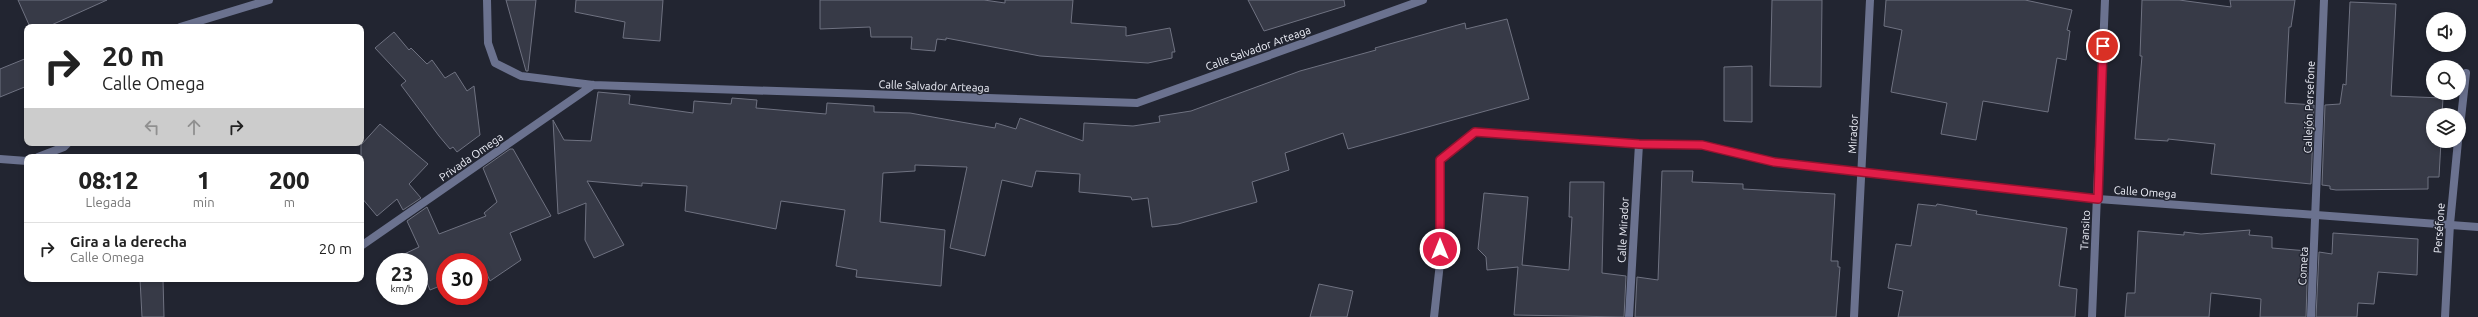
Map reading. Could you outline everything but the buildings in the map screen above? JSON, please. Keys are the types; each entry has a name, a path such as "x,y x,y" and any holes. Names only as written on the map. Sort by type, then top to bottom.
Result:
{"street":[{"path":"190,24 269,0"},
{"name":"Calle Salvador Arteaga","path":"487,0 488,43 495,63 521,76 593,85 1138,103 1423,0"},
{"name":"Mirador","path":"1854,317 1870,0"},
{"name":"Transito","path":"2092,317 2105,0"},
{"name":"Callejón Persefone","path":"2317,216 2324,0"},
{"name":"Privada Omega","path":"364,244 593,85"},
{"name":"Calle Omega","path":"1434,317 1440,263 1440,160 1475,132 1639,144 1702,145 1774,162 2098,199 2317,216 2478,226"},
{"name":"Calle Mirador","path":"1629,317 1639,144"},
{"path":"46,154 65,146"},
{"name":"Perséfone","path":"2445,317 2450,224 2457,148"},
{"path":"0,159 24,161"},
{"name":"Cometa","path":"2311,317 2317,216"}],"route":[{"path":"1440,249 1440,160 1475,132 1639,144 1702,145 1774,162 2098,199 2103,46"}]}
